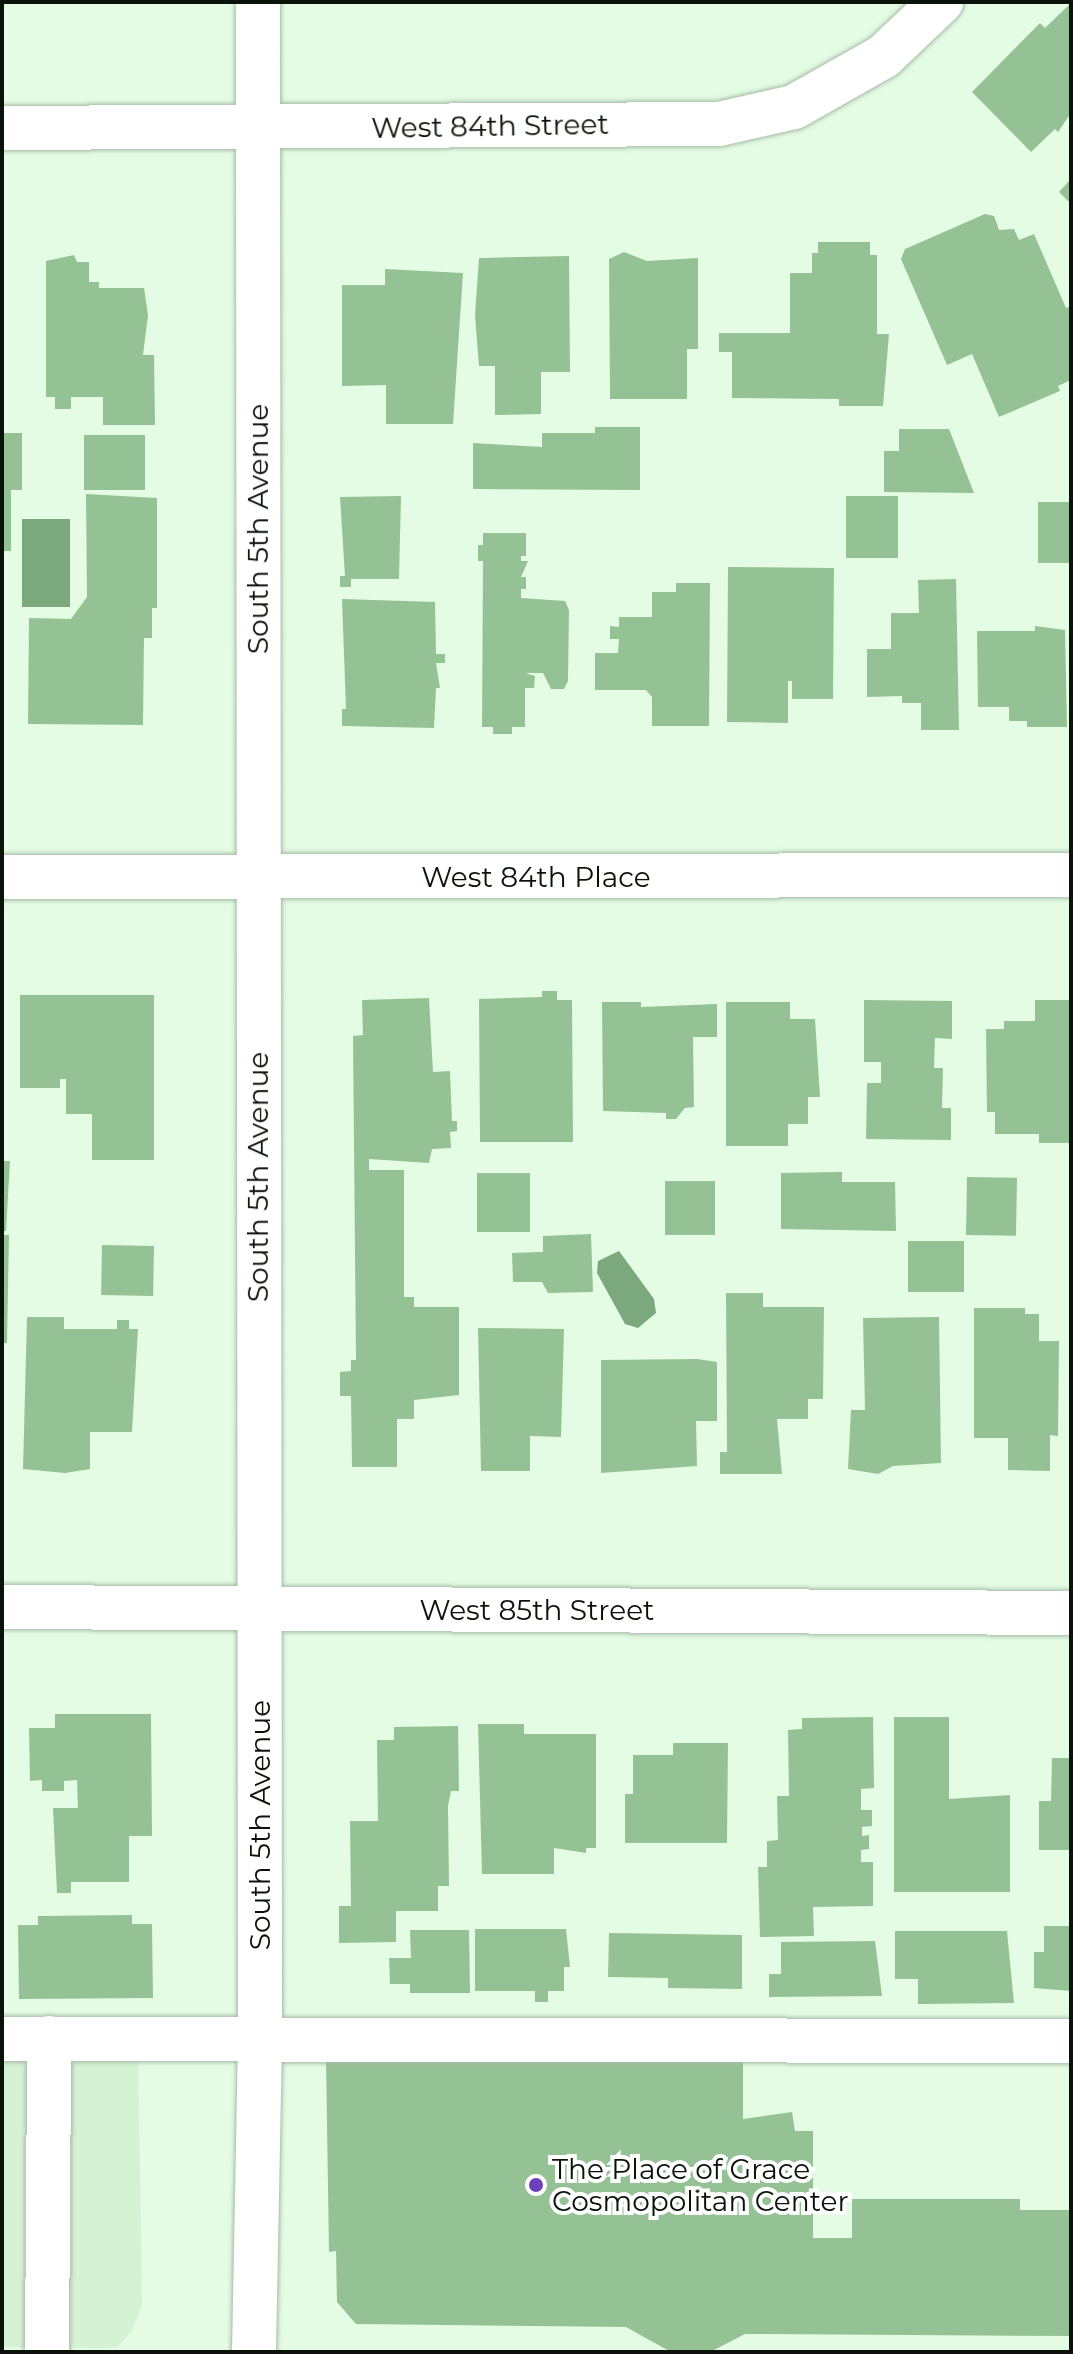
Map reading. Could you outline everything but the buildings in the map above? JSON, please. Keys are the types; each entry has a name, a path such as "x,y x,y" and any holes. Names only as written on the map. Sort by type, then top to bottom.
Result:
{"street":[{"name":"South 5th Avenue","path":"254,2352 260,2037 258,2"},
{"name":"West 84th Street","path":"2,128 260,129 719,124 794,107 884,56 941,2"},
{"name":"West 84th Place","path":"2,877 257,879 1071,875"},
{"name":"West 85th Street","path":"2,1607 1071,1613"},
{"path":"2,2039 260,2037 1071,2041"},
{"path":"47,2352 49,2038"}],"shaded area":[{"path":"22,519 70,519 70,607 22,607"},
{"path":"619,1251 654,1299 656,1313 638,1328 625,1324 597,1273 598,1261"},
{"path":"138,2050 142,2305 132,2331 116,2348 2,2347 2,2051"}],"place":[{"name":"The Place of Grace Cosmopolitan Center","path":"536,2185"}]}
